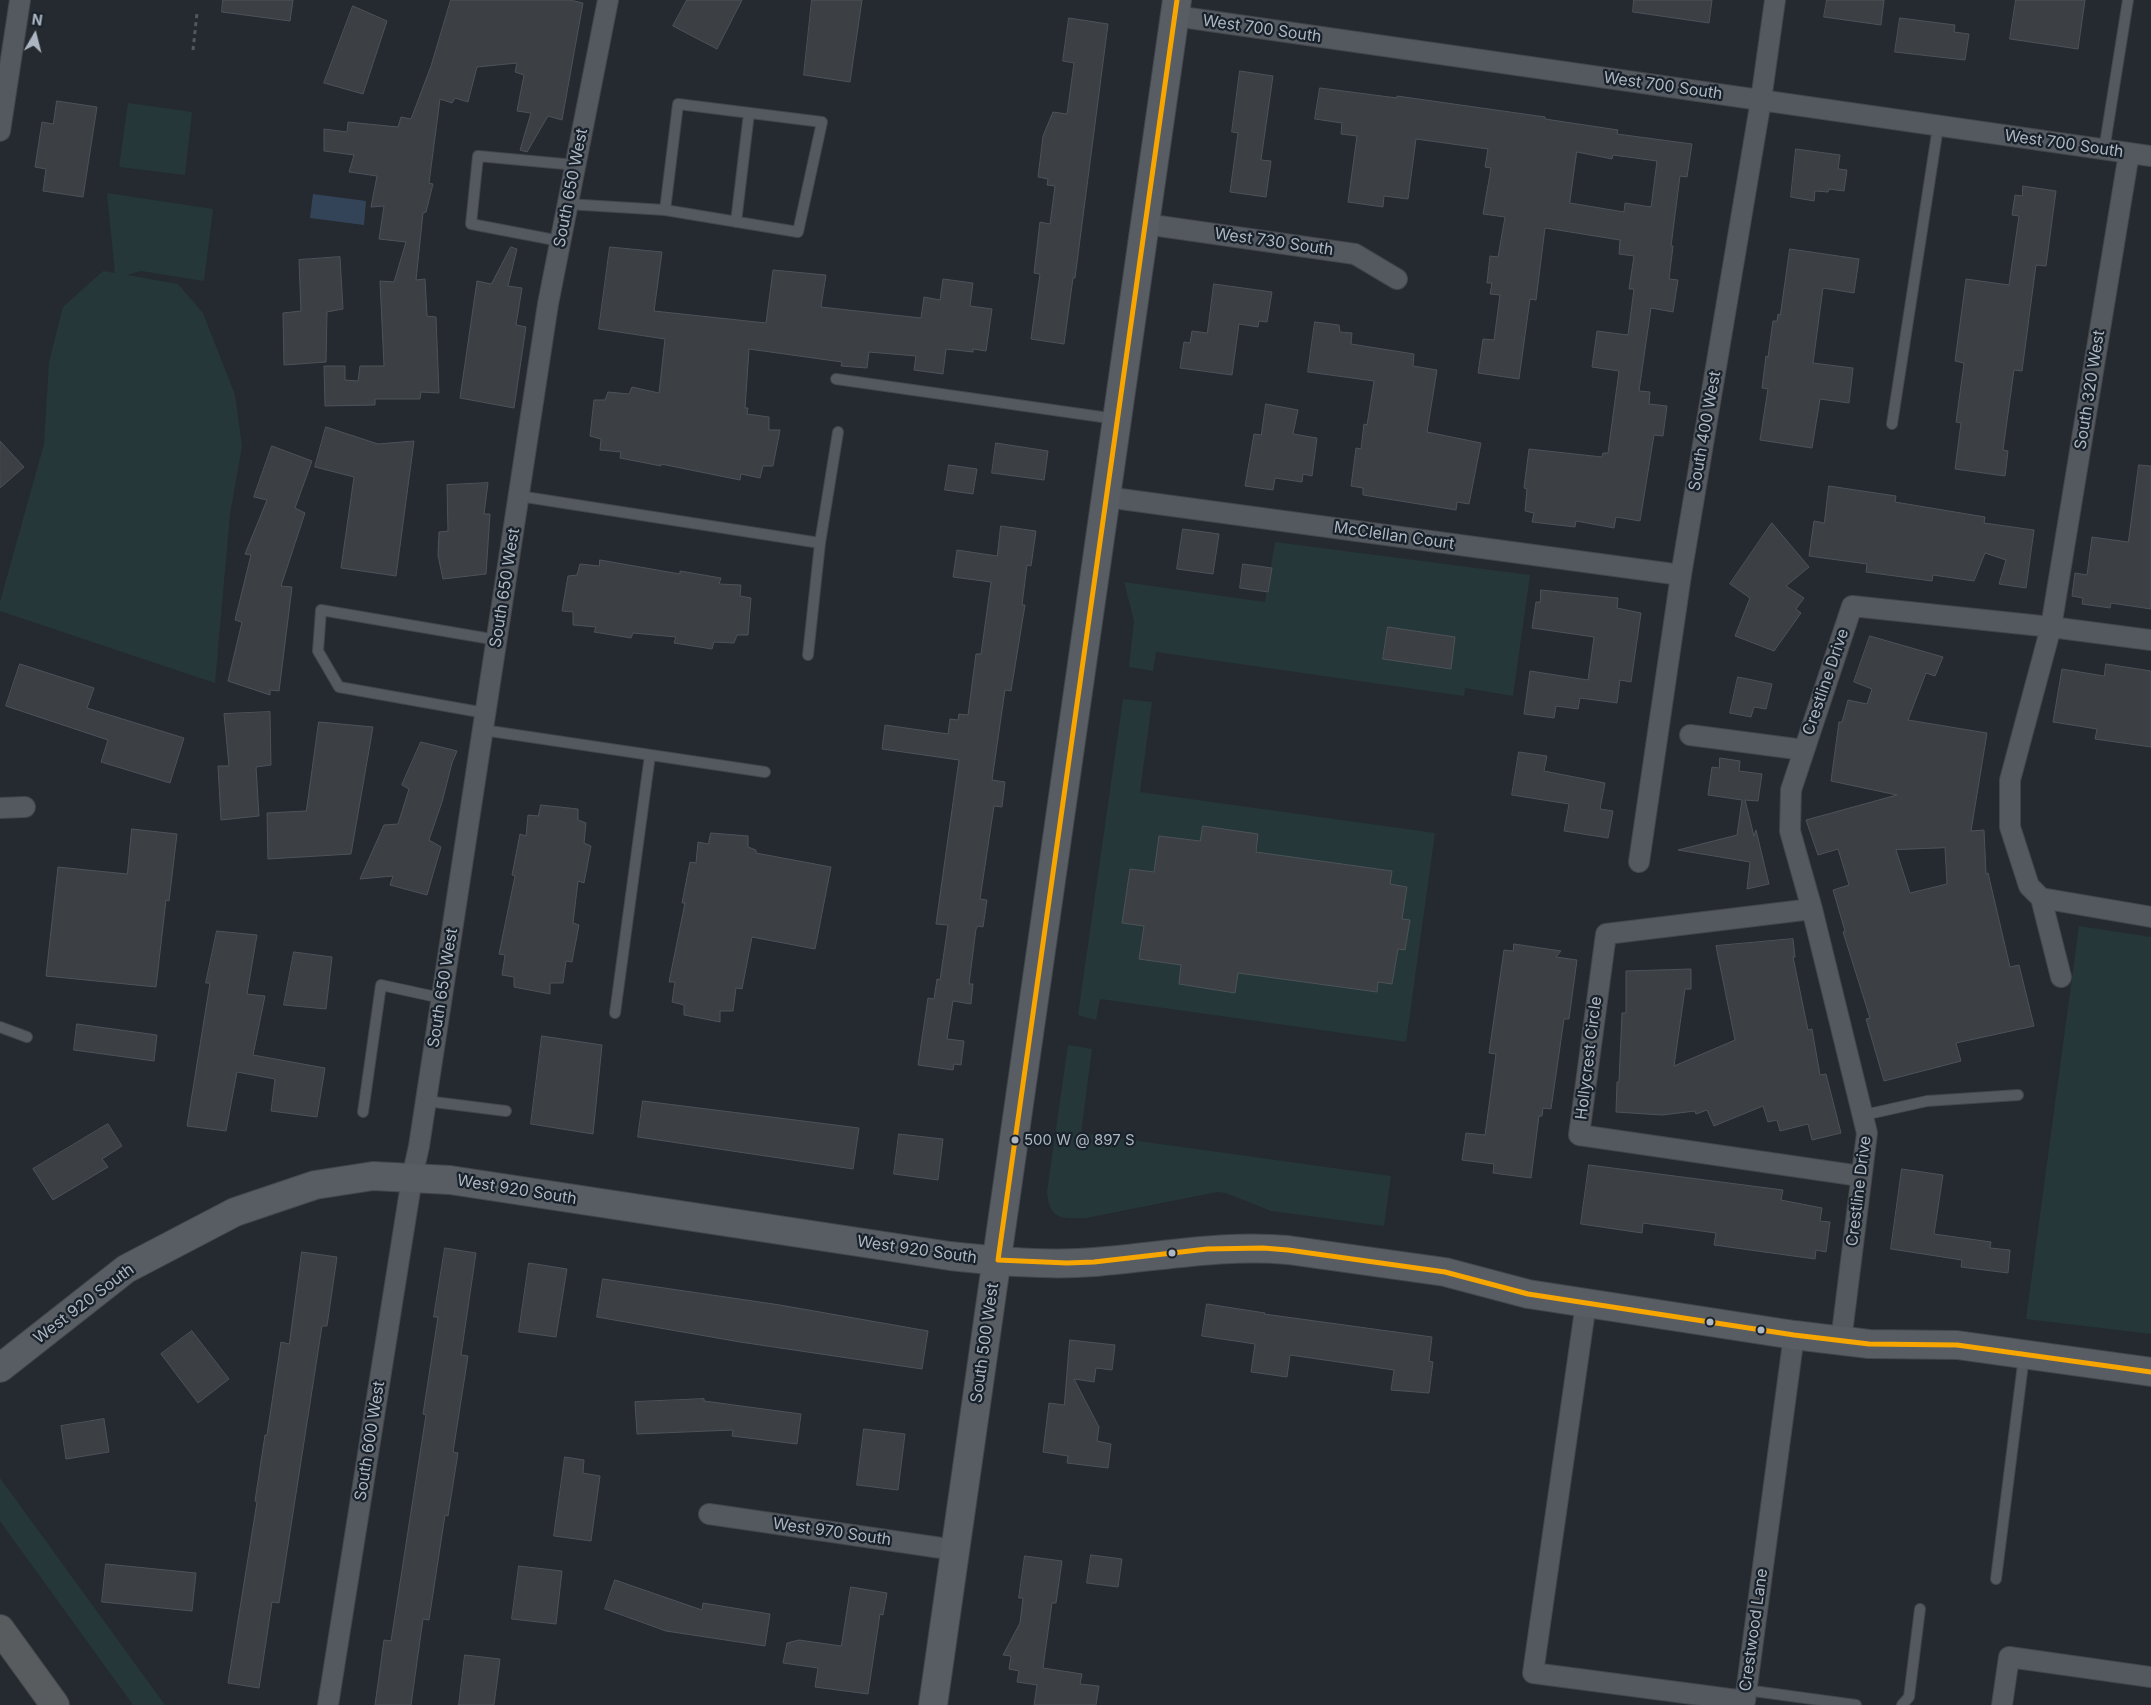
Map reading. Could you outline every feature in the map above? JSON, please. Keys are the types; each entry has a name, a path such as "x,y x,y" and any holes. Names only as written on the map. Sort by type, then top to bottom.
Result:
{"highway":[{"path":"0,1630 55,1705"}],"street":[{"path":"0,131 20,0"},
{"name":"South 650 West","path":"412,1178 426,1101 548,304 608,0"},
{"name":"South 400 West","path":"1640,862 1681,575 1761,100 1775,0"},
{"name":"West 700 South","path":"1176,8 1938,127 2151,156"},
{"name":"South 500 West","path":"933,1705 1176,8"},
{"name":"South 320 West","path":"2051,627 2129,153"},
{"name":"West 730 South","path":"1145,224 1355,254 1397,278"},
{"name":"McClellan Court","path":"1106,497 1681,575"},
{"name":"Crestline Drive","path":"1841,1341 1860,1176 1867,1133 1812,909 1790,831 1791,790 1852,606 2051,627"},
{"path":"2151,640 2051,627 2010,780 2010,827 2029,886 2042,898 2151,917"},
{"path":"1690,735 1804,750"},
{"path":"0,808 26,808"},
{"path":"2042,898 2060,977"},
{"name":"Hollycrest Circle","path":"1812,909 1606,934 1579,1135 1860,1176"},
{"name":"West 920 South","path":"0,1368 126,1269 234,1212 315,1185 373,1176 450,1180 950,1256 998,1260 1046,1263 1094,1262 1207,1249 1263,1248 1445,1272 1528,1294 1841,1341 1893,1345 1957,1345 2151,1372"},
{"name":"South 600 West","path":"328,1705 412,1178"},
{"name":"Crestwood Lane","path":"1586,1303 1533,1673 1745,1701 1794,1334"},
{"name":"West 970 South","path":"709,1514 955,1550"},
{"path":"2002,1705 2008,1657 2151,1677"}],"lane":[{"path":"2104,150 2128,0"},
{"path":"567,204 665,210 798,232 822,122 678,104 665,210"},
{"path":"736,222 749,113"},
{"path":"1892,424 1938,127"},
{"path":"560,240 471,224 478,156 575,165"},
{"path":"836,379 1117,419"},
{"path":"808,655 820,543 838,432"},
{"path":"519,496 820,543"},
{"path":"497,640 321,610 318,650 339,688 484,721 650,755 765,772"},
{"path":"615,1013 650,755"},
{"path":"363,1112 381,985 441,998"},
{"path":"0,1028 27,1037"},
{"path":"1864,1115 1927,1101 2018,1095"},
{"path":"426,1101 506,1111"},
{"path":"1996,1579 2024,1354"},
{"path":"1902,1705 1909,1697 1920,1609"},
{"path":"1746,1690 1856,1705"}],"path":[{"path":"193,50 196,13"}],"shaded area":[{"path":"128,103 192,112 185,175 119,167"},
{"path":"107,193 213,209 204,281 141,271 127,275 178,284 203,313 235,395 242,446 230,514 215,683 0,611 0,602 44,444 49,362 63,307 103,271 115,273"},
{"path":"1275,542 1530,575 1513,696 1465,688 1464,696 1156,652 1153,671 1129,667 1134,621 1124,582 1265,602"},
{"path":"1123,699 1152,702 1140,792 1435,833 1406,1042 1100,999 1096,1020 1078,1015"},
{"path":"2079,926 2151,937 2151,1334 2026,1319"},
{"path":"1068,1045 1092,1049 1081,1133 1391,1176 1384,1226 1271,1211 1226,1193 1217,1192 1086,1218 1058,1216 1051,1208 1047,1192"},
{"path":"0,1478 165,1705 133,1705 0,1521"}],"water":[{"path":"313,194 366,201 364,225 310,218"}],"building":[{"path":"223,0 293,0 290,21 222,12"},
{"path":"451,0 570,0 583,3 562,120 548,116 527,152 520,150 531,113 517,111 524,75 515,72 517,63 477,67 468,102 455,98 452,103 440,99 429,183 433,184 426,212 423,213 416,280 425,279 427,316 436,317 439,393 421,392 420,399 375,399 375,405 325,406 324,366 345,366 345,380 358,381 360,366 384,366 380,281 394,282 406,242 379,239 384,206 371,207 377,176 349,172 354,155 324,151 324,129 347,132 348,122 398,127 401,117 411,119 431,66"},
{"path":"687,0 742,0 717,49 673,26"},
{"path":"812,0 862,0 850,82 804,75"},
{"path":"1634,0 1712,0 1709,23 1633,12"},
{"path":"1827,0 1884,0 1881,25 1824,17"},
{"path":"2016,0 2085,0 2078,49 2010,39"},
{"path":"353,6 387,21 363,94 324,83"},
{"path":"1069,18 1108,24 1075,278 1073,278 1064,344 1031,339 1040,274 1034,273 1040,222 1050,224 1055,186 1047,185 1048,179 1038,177 1043,136 1053,112 1067,114 1074,63 1063,61"},
{"path":"1900,18 1955,25 1954,32 1969,34 1965,60 1895,52"},
{"path":"1240,71 1273,76 1261,160 1271,161 1266,197 1230,192 1238,133 1232,132"},
{"path":"1320,88 1397,98 1397,96 1545,117 1545,119 1618,130 1617,134 1692,144 1687,177 1680,176 1671,246 1673,246 1669,279 1678,280 1673,312 1651,308 1639,391 1650,392 1649,404 1667,406 1663,436 1654,435 1640,521 1616,517 1614,528 1576,521 1575,527 1532,522 1534,513 1525,511 1527,489 1524,488 1529,449 1602,457 1603,453 1608,453 1619,371 1592,367 1597,331 1628,335 1634,289 1629,289 1634,256 1619,254 1620,240 1545,228 1536,300 1530,299 1519,379 1478,373 1483,339 1494,340 1500,295 1490,294 1492,283 1487,283 1490,256 1498,257 1505,217 1483,214 1491,168 1485,167 1488,149 1416,139 1408,199 1384,196 1383,207 1348,202 1357,136 1341,134 1342,123 1315,119","holes":["1577,152 1612,159 1613,155 1657,161 1651,207 1625,203 1624,212 1570,203"]},
{"path":"57,101 97,107 83,197 43,191 46,169 35,167 42,122 53,124"},
{"path":"1796,149 1840,155 1838,169 1847,170 1844,191 1829,189 1828,192 1815,191 1814,201 1791,197"},
{"path":"2023,186 2056,191 2046,266 2036,265 2022,371 2014,370 2003,450 2008,451 2005,476 1955,469 1961,423 1956,422 1964,363 1955,361 1966,279 2009,285 2019,216 2012,215 2015,195 2022,196"},
{"path":"511,247 517,249 508,286 522,288 516,325 526,327 514,408 460,398 477,281 491,284"},
{"path":"610,247 662,252 654,311 766,323 773,270 826,275 821,307 921,318 924,297 940,300 943,279 973,283 970,306 992,309 986,351 973,349 973,352 946,349 943,374 914,370 916,356 869,352 867,368 841,366 842,362 749,349 745,408 748,408 747,414 769,417 769,430 780,430 773,466 763,466 760,478 741,474 740,480 620,458 621,452 600,450 601,439 590,436 594,400 605,400 608,392 629,394 632,387 659,393 665,339 599,329"},
{"path":"1790,249 1859,259 1854,293 1823,288 1813,363 1853,368 1849,403 1820,399 1812,448 1760,440 1768,389 1762,388 1766,356 1768,357 1773,321 1777,321 1778,314 1780,315"},
{"path":"340,257 343,309 327,312 326,362 284,365 283,313 301,311 299,260"},
{"path":"1214,284 1272,292 1267,322 1259,321 1258,327 1239,324 1232,375 1180,368 1184,342 1190,343 1192,331 1207,333"},
{"path":"1315,322 1339,325 1340,332 1352,333 1351,344 1414,354 1413,366 1437,370 1427,432 1481,443 1469,504 1457,502 1456,510 1363,495 1363,488 1351,486 1356,448 1361,449 1364,424 1367,425 1374,381 1308,372"},
{"path":"1266,404 1298,410 1293,434 1317,438 1312,476 1303,474 1302,482 1275,478 1273,490 1245,486 1254,434 1261,435"},
{"path":"326,427 378,444 414,441 396,576 341,568 354,477 315,467"},
{"path":"0,441 24,467 0,488"},
{"path":"996,443 1048,451 1044,480 992,473"},
{"path":"272,446 312,461 295,508 305,513 281,586 292,587 279,691 270,690 270,695 228,681 242,622 235,620 251,555 245,554 267,500 254,497"},
{"path":"949,465 977,469 973,494 945,490"},
{"path":"2139,465 2151,466 2151,609 2111,603 2110,608 2082,604 2083,598 2072,596 2075,573 2087,575 2092,537 2128,542"},
{"path":"488,483 484,514 490,514 486,574 443,579 438,555 439,532 448,531 447,485"},
{"path":"1829,486 1896,496 1895,502 1985,517 1984,523 2034,530 2026,588 1999,584 2006,560 1985,553 1974,581 1933,575 1932,581 1866,572 1867,564 1809,556 1814,521 1824,523"},
{"path":"1772,523 1809,567 1786,586 1804,598 1796,609 1801,613 1774,651 1735,636 1750,598 1730,584"},
{"path":"1001,526 1036,531 1031,566 1027,565 1022,605 1025,605 1011,691 1005,690 992,780 1005,782 1002,807 994,806 980,899 987,900 983,927 978,926 976,929 969,984 973,984 971,1004 953,1001 947,1039 964,1041 961,1065 954,1064 953,1070 918,1065 928,998 934,999 937,979 940,980 948,925 936,924 959,760 882,749 885,725 948,734 950,719 958,720 959,714 968,715 976,654 981,654 991,582 953,577 957,550 997,556"},
{"path":"1183,529 1219,534 1213,574 1177,569"},
{"path":"600,560 680,574 680,571 721,578 719,584 741,585 740,596 751,598 748,635 737,635 734,643 714,642 712,649 674,643 676,637 633,633 631,638 594,632 596,627 573,625 573,612 562,611 568,576 577,575 580,564 599,566"},
{"path":"1243,564 1272,568 1268,592 1240,588"},
{"path":"1541,590 1618,598 1617,608 1641,613 1631,682 1620,680 1617,703 1580,698 1578,709 1556,706 1554,718 1524,714 1530,671 1588,680 1594,637 1532,628 1536,602 1540,602"},
{"path":"1388,627 1455,637 1451,669 1383,659"},
{"path":"1870,636 1943,657 1935,676 1926,673 1908,720 1987,733 1971,831 1984,830 1986,874 1988,873 2010,967 2019,965 2034,1026 1956,1043 1961,1061 1884,1081 1866,1019 1870,1018 1843,932 1845,931 1833,890 1849,885 1838,849 1818,855 1806,820 1897,795 1831,781 1839,722 1842,722 1848,700 1867,704 1872,689 1854,682","holes":["1945,848 1947,884 1910,893 1896,850"]},
{"path":"20,664 94,688 87,708 184,738 170,783 101,762 108,740 6,706"},
{"path":"2106,664 2151,671 2151,747 2095,739 2097,729 2053,722 2062,669 2104,676"},
{"path":"1738,677 1772,684 1766,709 1754,707 1751,717 1730,713"},
{"path":"270,712 271,765 256,767 259,816 221,820 218,766 229,766 224,714"},
{"path":"319,722 373,727 351,854 268,859 267,813 306,811"},
{"path":"421,742 457,751 429,840 441,847 427,895 390,885 393,876 360,879 384,825 398,824 409,789 402,785"},
{"path":"1519,752 1547,756 1544,771 1605,783 1600,809 1613,811 1608,838 1564,831 1569,804 1512,795"},
{"path":"1720,758 1740,761 1739,771 1762,774 1758,801 1745,800 1754,836 1756,830 1769,884 1747,889 1750,862 1678,850 1737,835 1742,800 1708,795 1712,767 1719,768"},
{"path":"541,805 578,809 578,820 586,823 584,843 591,846 584,883 578,881 573,923 579,925 572,962 566,961 563,983 550,983 550,994 514,987 514,977 502,975 505,955 499,954 515,876 512,875 520,834 526,836 528,815 538,816"},
{"path":"1203,826 1258,834 1256,852 1392,871 1390,884 1407,887 1402,919 1410,920 1405,950 1398,949 1392,984 1378,982 1377,992 1238,973 1235,993 1179,984 1181,965 1139,959 1144,926 1122,923 1130,869 1154,872 1159,836 1200,841"},
{"path":"132,829 177,834 169,901 166,900 156,987 46,976 58,867 127,874"},
{"path":"711,833 748,836 748,847 756,850 756,853 831,867 815,949 752,937 742,989 736,988 733,1011 720,1011 720,1022 684,1015 684,1005 672,1002 675,982 669,982 685,903 682,903 690,862 696,863 698,842 708,844"},
{"path":"217,931 257,935 247,994 265,996 253,1055 325,1068 317,1117 271,1111 275,1079 237,1072 226,1131 187,1126 210,983 206,983"},
{"path":"1793,939 1795,957 1793,957 1808,1030 1812,1029 1820,1075 1826,1074 1841,1133 1812,1140 1808,1124 1780,1131 1777,1120 1768,1122 1763,1106 1714,1126 1707,1110 1696,1114 1695,1111 1662,1115 1616,1112 1622,1013 1626,1013 1626,971 1691,969 1691,989 1685,989 1674,1066 1735,1040 1716,946"},
{"path":"1514,944 1561,951 1556,957 1577,960 1569,1019 1564,1019 1551,1109 1543,1108 1542,1116 1539,1116 1531,1178 1493,1173 1494,1164 1462,1160 1466,1133 1485,1135 1496,1054 1489,1053 1504,950 1513,951"},
{"path":"294,952 332,957 326,1009 284,1005"},
{"path":"77,1024 157,1035 154,1061 74,1050"},
{"path":"542,1036 602,1045 593,1134 531,1124"},
{"path":"643,1101 859,1128 853,1169 638,1137"},
{"path":"108,1124 122,1146 102,1159 108,1167 53,1200 33,1169"},
{"path":"899,1134 943,1139 938,1180 894,1174"},
{"path":"1589,1165 1783,1190 1781,1200 1822,1208 1820,1221 1830,1222 1826,1252 1816,1250 1815,1259 1714,1245 1716,1233 1643,1223 1642,1233 1581,1224"},
{"path":"1902,1169 1943,1175 1934,1234 1991,1242 1990,1248 2010,1250 2008,1273 1961,1267 1962,1260 1891,1249"},
{"path":"445,1248 476,1253 461,1355 468,1356 453,1452 458,1453 448,1516 445,1515 429,1620 423,1619 411,1705 375,1705 384,1640 391,1641 426,1415 423,1414 438,1317 434,1317"},
{"path":"302,1252 337,1257 327,1326 322,1326 279,1603 272,1602 259,1688 228,1683 257,1502 255,1501 265,1435 267,1435 281,1342 289,1344"},
{"path":"529,1263 567,1269 556,1337 519,1332"},
{"path":"603,1279 780,1305 928,1331 922,1369 740,1342 597,1317"},
{"path":"1207,1304 1264,1314 1432,1337 1429,1361 1433,1362 1429,1393 1391,1390 1394,1370 1290,1355 1287,1377 1251,1372 1255,1344 1202,1336"},
{"path":"192,1331 229,1379 198,1403 161,1354"},
{"path":"1070,1340 1115,1345 1112,1370 1096,1368 1094,1382 1074,1379 1099,1427 1097,1441 1111,1444 1108,1468 1067,1463 1068,1456 1043,1452 1049,1403 1064,1405"},
{"path":"704,1399 704,1401 801,1414 797,1444 732,1436 733,1430 637,1434 635,1402"},
{"path":"104,1419 109,1452 66,1459 61,1426"},
{"path":"864,1429 905,1434 898,1490 857,1485"},
{"path":"565,1457 584,1460 583,1473 600,1476 591,1541 554,1536"},
{"path":"1091,1555 1122,1559 1118,1587 1087,1583"},
{"path":"1025,1556 1062,1561 1056,1603 1052,1603 1043,1668 1082,1674 1080,1684 1099,1686 1096,1705 1034,1705 1037,1685 1017,1682 1019,1671 1009,1669 1011,1656 1003,1655 1020,1623 1023,1598 1019,1598"},
{"path":"106,1564 196,1573 192,1611 102,1602"},
{"path":"519,1566 562,1571 556,1624 512,1619"},
{"path":"615,1580 702,1610 703,1603 770,1614 765,1646 666,1631 605,1609"},
{"path":"851,1587 887,1593 883,1615 880,1614 868,1694 815,1687 818,1668 783,1663 787,1643 799,1640 841,1646"},
{"path":"465,1655 500,1659 494,1705 459,1705"}],"transit line":[{"path":"1177,0 998,1260 1067,1263 1094,1262 1207,1249 1263,1248 1288,1250 1445,1272 1528,1294 1794,1335 1869,1344 1957,1345 2151,1372"}],"place":[{"name":"500 W @ 897 S","path":"1015,1140"}]}
